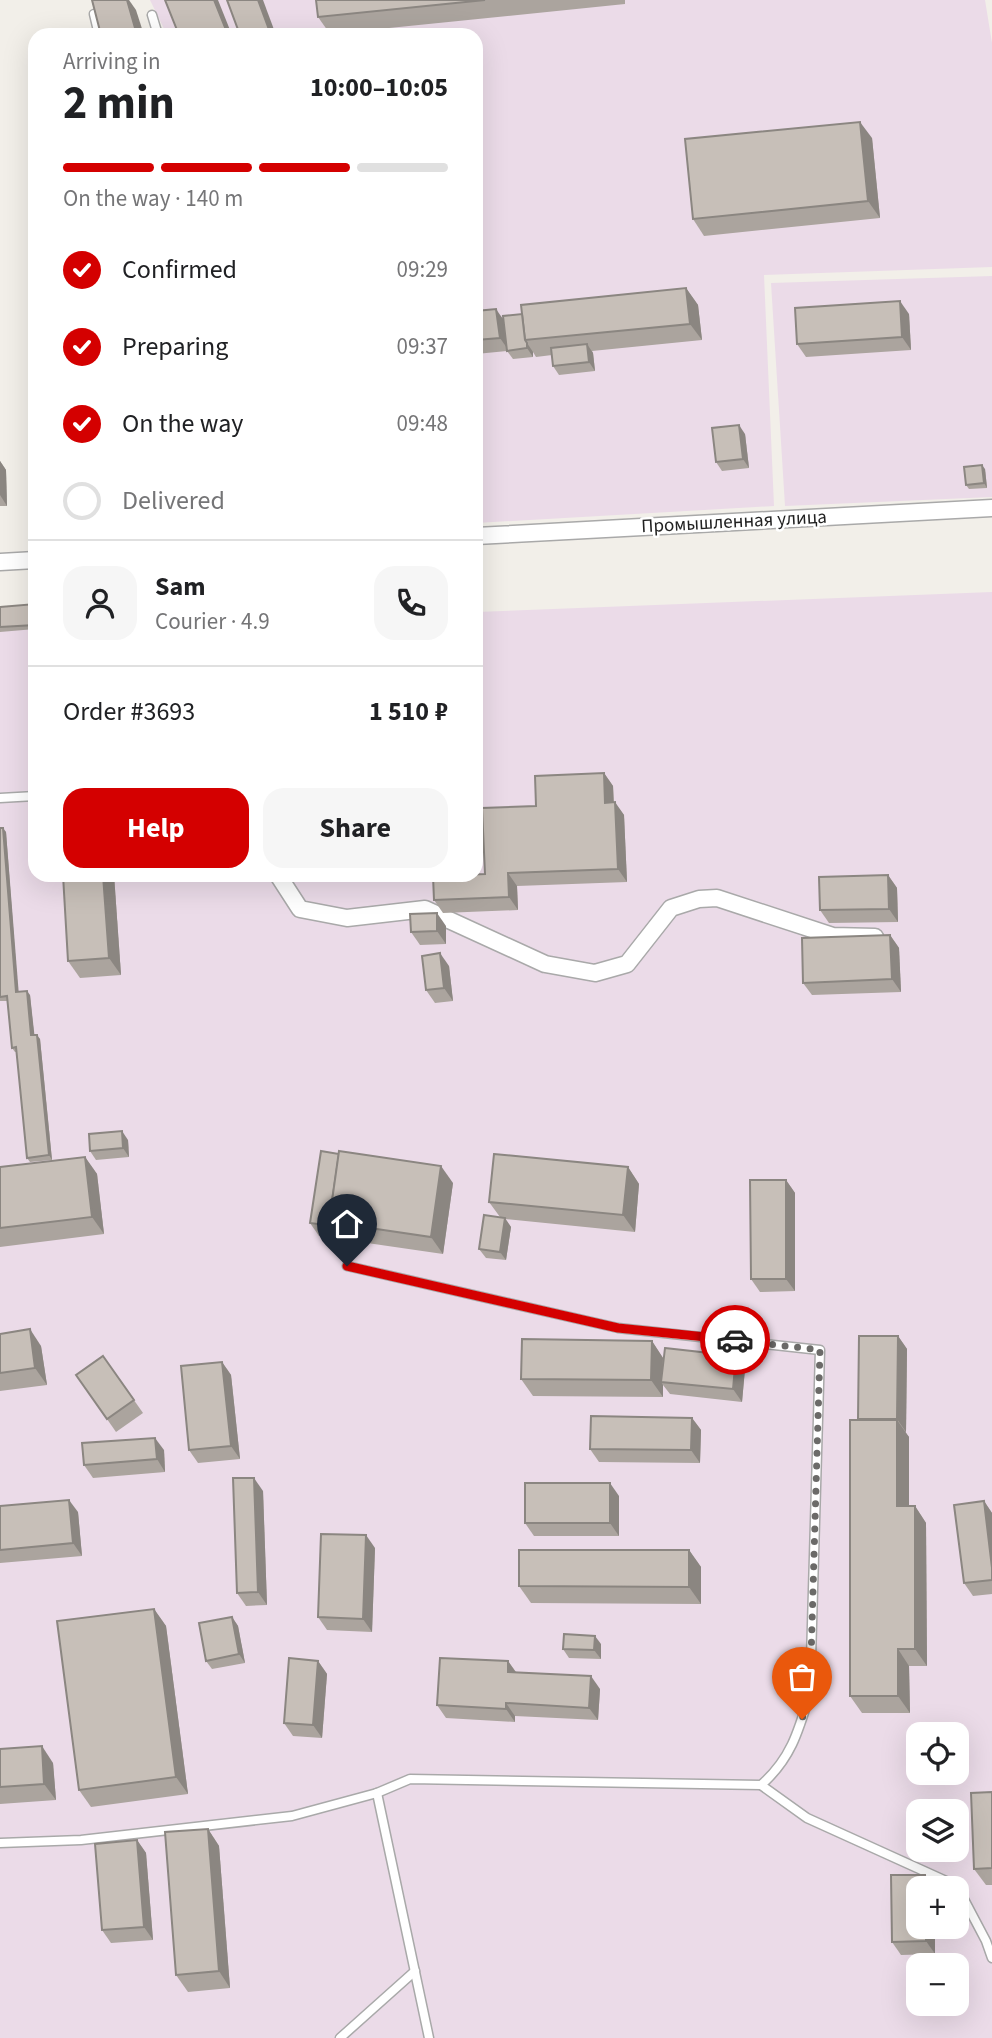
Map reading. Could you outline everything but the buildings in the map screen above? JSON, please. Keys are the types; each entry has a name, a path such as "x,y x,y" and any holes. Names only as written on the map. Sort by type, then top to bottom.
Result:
{"street":[{"name":"Промышленная улица","path":"483,536 992,508"},
{"path":"0,562 28,560"},
{"path":"283,882 300,909 347,918 425,909 545,964 595,973 628,964 671,908 699,899 716,898 833,936 890,937"}],"lane":[{"path":"94,13 97,28"},
{"path":"152,15 156,28"},
{"path":"0,798 28,796"},
{"path":"347,1266 618,1328 820,1350 810,1693 795,1745 783,1764 761,1785"},
{"path":"0,1843 80,1840 292,1816 377,1793 410,1779 437,1777 761,1785 807,1818 957,1886 992,1958"},
{"path":"377,1793 429,2038"},
{"path":"340,2038 415,1971"}],"shaded area":[{"path":"150,0 985,0 992,43 992,267 764,275 774,506 483,523 483,28 164,28"},
{"path":"992,276 992,497 785,506 771,283"},
{"path":"992,592 992,2038 0,2038 0,630 28,629 28,882 483,882 483,612"}],"way so far":[{"path":"735,1340 820,1350 810,1693 802,1719"}],"route":[{"path":"347,1266 618,1328 735,1340"}]}
